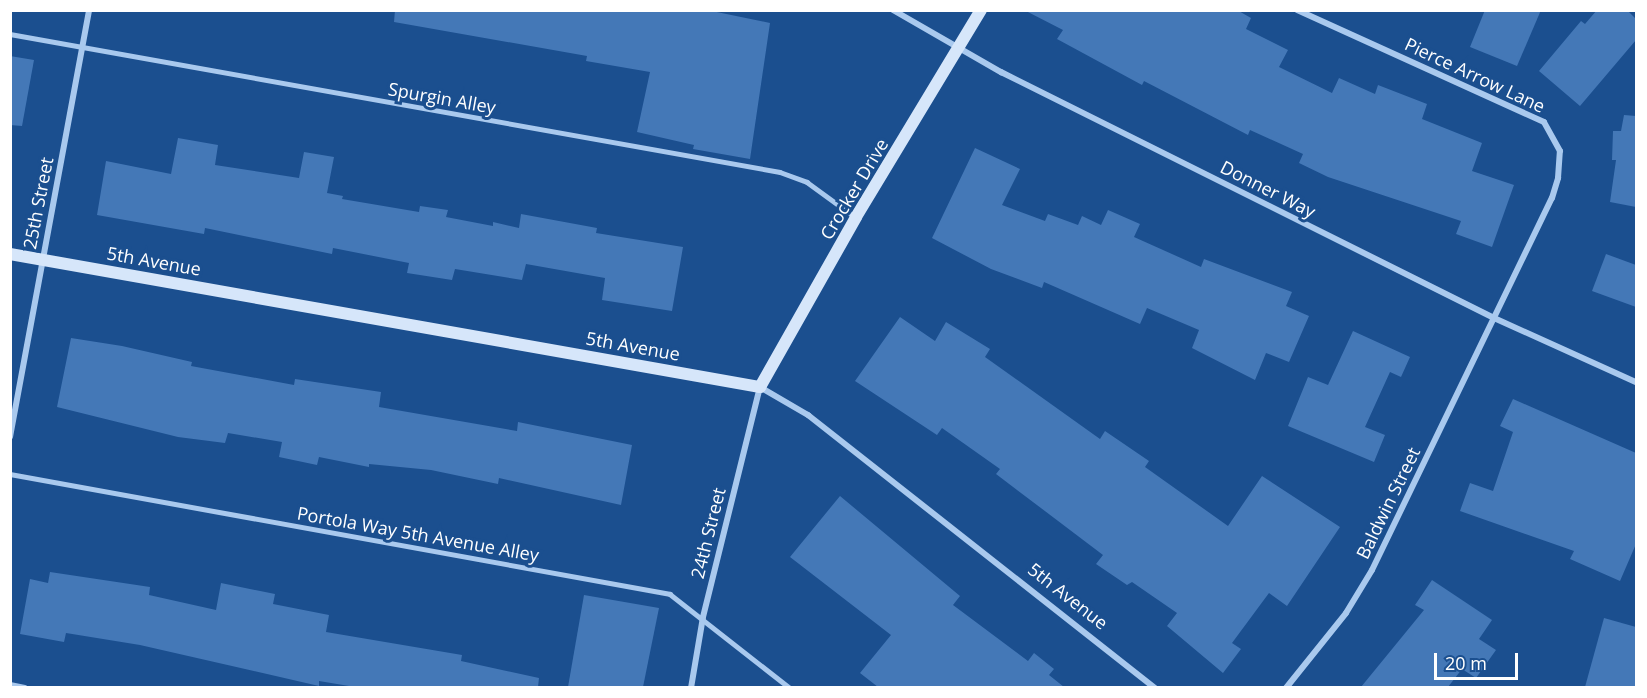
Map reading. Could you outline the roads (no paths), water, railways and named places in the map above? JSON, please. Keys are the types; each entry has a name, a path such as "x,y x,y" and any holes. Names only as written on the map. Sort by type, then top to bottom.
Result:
{"street":[{"name":"25th Street","path":"10,437 89,10"},
{"name":"Donner Way","path":"893,10 960,48 1494,318 1636,382"},
{"name":"Crocker Drive","path":"760,387 856,217 981,10"},
{"name":"Pierce Arrow Lane","path":"1297,10 1544,123 1560,150 1558,178 1494,318"},
{"name":"5th Avenue","path":"10,254 760,387 808,415 1155,687"},
{"name":"Baldwin Street","path":"1286,687 1346,613 1372,570 1494,318"},
{"name":"24th Street","path":"691,687 703,617 760,387"},
{"path":"10,685 24,687"}],"lane":[{"name":"Spurgin Alley","path":"10,34 780,172 807,182 856,217"},
{"name":"Portola Way 5th Avenue Alley","path":"10,474 670,594 703,617 790,687"}]}
